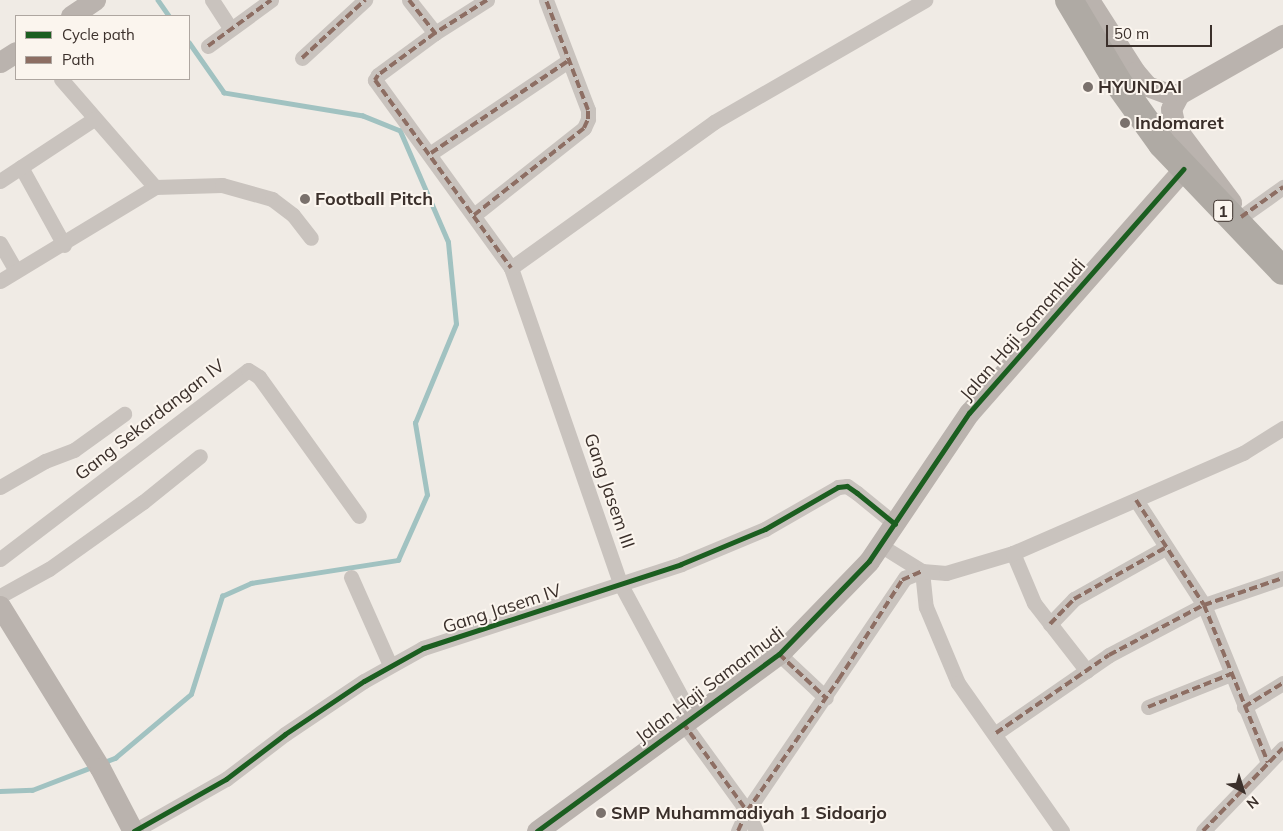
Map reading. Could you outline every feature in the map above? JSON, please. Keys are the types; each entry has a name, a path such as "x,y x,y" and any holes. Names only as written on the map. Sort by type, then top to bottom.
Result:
{"highway":[{"name":"1","path":"1069,0 1119,84 1183,169 1274,262"}],"street":[{"path":"73,15 96,0"},
{"path":"212,0 230,28"},
{"path":"208,46 230,28 271,0"},
{"path":"302,58 365,0"},
{"path":"409,0 435,33 487,0"},
{"path":"474,214 584,128 588,110 546,0"},
{"path":"511,268 714,122 925,0"},
{"path":"1089,0 1147,86 1163,93 1179,94"},
{"name":"Gang Jasem III","path":"435,33 378,74 375,80 431,153 511,268 621,585 687,720 747,811 756,831"},
{"path":"1274,262 1175,127 1171,109 1179,94 1283,35"},
{"path":"0,62 15,53"},
{"path":"431,153 568,61"},
{"path":"62,80 155,187"},
{"path":"0,181 94,119"},
{"path":"21,167 64,245"},
{"name":"Jalan Haji Samanhudi","path":"536,831 779,654 869,561 969,413 1183,169"},
{"path":"0,281 64,245 155,187 222,185 272,199 293,215 311,238"},
{"path":"1241,217 1283,187"},
{"path":"0,243 16,271"},
{"name":"Gang Sekardangan IV","path":"0,560 248,370 259,377 359,516"},
{"path":"0,487 45,461 74,450 124,414"},
{"path":"880,545 922,571 946,573 1013,554 1243,453 1283,428"},
{"path":"0,596 48,569 143,502 200,456"},
{"name":"Gang Jasem IV","path":"134,831 226,780 285,734 390,666 423,648 621,585 764,529 838,487 847,486 857,492 895,524"},
{"path":"1136,500 1165,548 1204,605 1268,763"},
{"path":"1050,624 1074,599 1165,548"},
{"path":"1013,554 1034,602 1087,671"},
{"path":"738,831 747,811 826,698 902,580 922,571"},
{"path":"922,571 926,607 958,683 996,734 1062,831"},
{"path":"352,577 390,666"},
{"path":"996,734 1109,655 1204,605 1283,578"},
{"path":"0,606 84,740 134,831"},
{"path":"779,654 826,698"},
{"path":"1148,707 1231,674"},
{"path":"1244,707 1283,683"},
{"path":"1203,831 1283,748"}],"waterway":[{"path":"158,0 168,15"},
{"path":"104,762 115,758 191,694 222,596 251,583 398,560 427,495 415,423 456,324 448,242 400,131 363,116 224,93 190,44"},
{"path":"0,791 32,790 92,767"}],"marked path":[{"path":"208,46 271,0"},
{"path":"302,58 365,0"},
{"path":"409,0 435,33"},
{"path":"487,0 435,33 378,75 375,80 511,268"},
{"path":"474,215 584,128 588,119 588,110 546,0"},
{"path":"431,153 568,61"},
{"path":"1241,217 1283,187"},
{"path":"1136,500 1204,605 1268,763"},
{"path":"1050,624 1074,599 1165,548"},
{"path":"738,831 747,811 839,679 902,580 922,571"},
{"path":"996,733 1109,655 1204,605 1283,578"},
{"path":"779,654 826,698"},
{"path":"1148,707 1231,674"},
{"path":"1244,707 1283,683"},
{"path":"683,723 747,811"},
{"path":"1203,831 1283,748"}],"cycle path":[{"path":"537,831 779,654 869,561 969,413 1183,169"},
{"path":"134,831 226,779 285,734 364,681 423,648 681,564 765,529 838,487 847,486 895,524"}],"place":[{"name":"HYUNDAI","path":"1088,87"},
{"name":"Indomaret","path":"1125,123"},
{"name":"Football Pitch","path":"305,199"},
{"name":"SMP Muhammadiyah 1 Sidoarjo","path":"601,813"}]}
